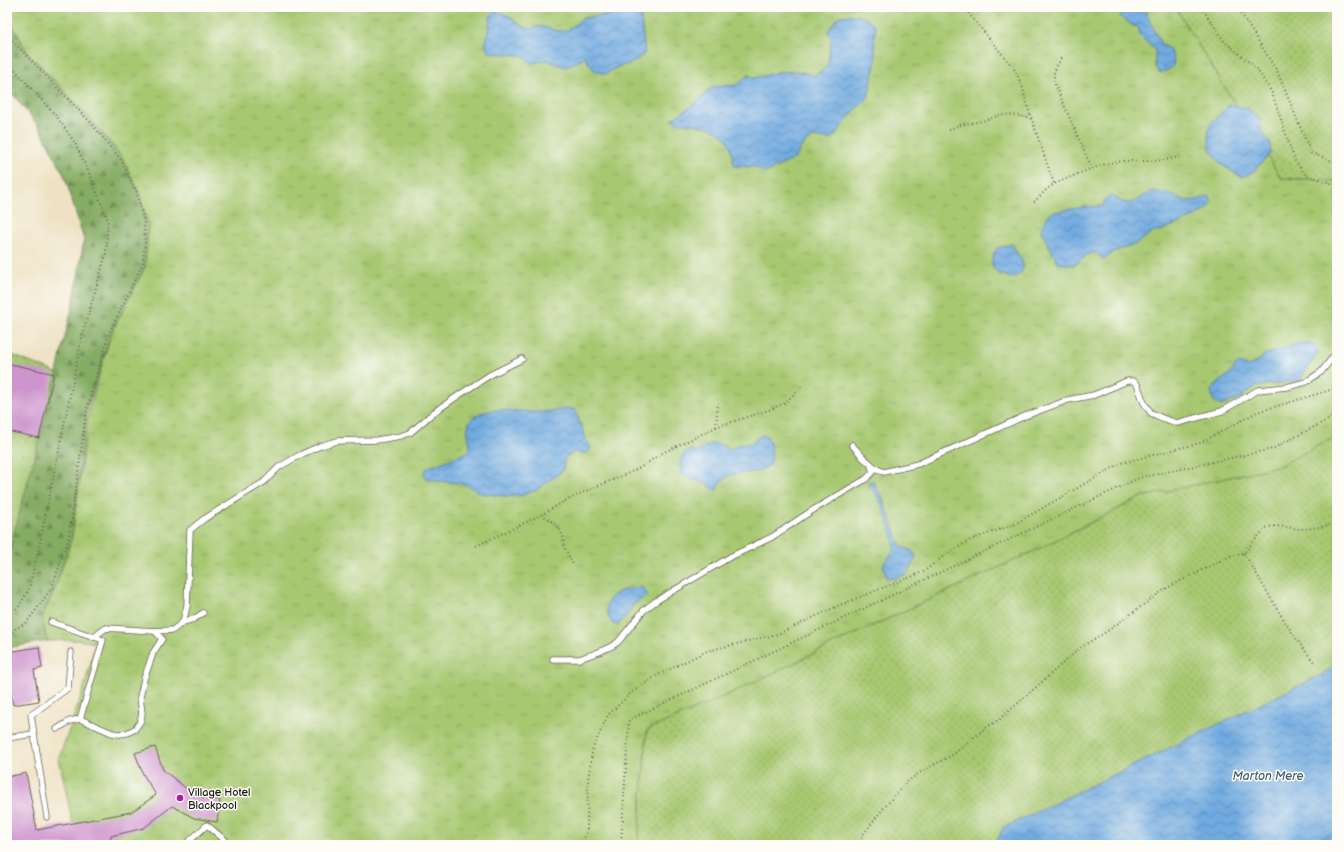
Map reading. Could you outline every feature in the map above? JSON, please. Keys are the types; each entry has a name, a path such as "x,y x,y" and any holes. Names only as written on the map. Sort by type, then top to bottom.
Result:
{"lane":[{"path":"861,456 877,470 884,472 918,464 1025,416 1068,400 1094,395 1127,381 1133,381 1137,384 1148,410 1155,415 1177,423 1186,422 1222,411 1258,390 1287,387 1306,382 1321,372 1337,352"},
{"path":"183,622 187,606 190,530 204,519 264,482 279,467 320,446 338,441 377,440 410,433 433,413 462,393 522,359"},
{"path":"553,659 579,660 612,646 618,642 644,610 656,600 730,557 772,538 819,506 870,477 873,472 872,467 852,445"},
{"path":"94,636 106,628 155,631 173,630 183,622 194,619 203,613"},
{"path":"51,622 103,640 80,719"},
{"path":"57,729 70,721 80,719 112,733 127,733 135,729 140,722 142,714 140,697 144,679 153,653 162,639 155,631"},
{"path":"47,817 31,715 68,688 71,652"},
{"path":"7,738 33,734"},
{"path":"185,845 207,825 226,841"}],"path":[{"path":"1201,7 1224,41 1257,68 1272,93 1295,162 1306,175 1337,185"},
{"path":"1237,7 1277,71 1311,153 1337,163"},
{"path":"966,10 1015,70 1023,88 1032,120 1054,184"},
{"path":"7,34 87,118 121,160 137,192 144,222 144,244 142,265 109,333 87,409 69,536 52,588 27,622 7,634"},
{"path":"1061,58 1054,72 1054,82 1093,169"},
{"path":"7,61 57,117 75,143 108,220 106,254 83,332 38,552 28,591 18,608 7,612"},
{"path":"949,130 960,124 983,121 1005,114 1029,117 1032,120"},
{"path":"1034,202 1054,184 1114,162 1139,160 1163,161 1180,156"},
{"path":"476,546 541,515 565,501 643,466 660,454 716,427 785,403 803,385"},
{"path":"582,845 587,830 588,779 593,748 608,715 632,692 658,675 707,651 778,634 840,605 923,572 945,555 972,538 1013,525 1122,463 1200,443 1257,412 1337,388"},
{"path":"716,427 718,403"},
{"path":"621,845 629,720 1139,478 1272,449 1337,415"},
{"path":"541,515 558,526 563,536 564,546 573,565"},
{"path":"859,845 862,836 882,810 907,782 922,771 954,754 984,729 1000,719 1080,648 1109,630 1165,589 1230,556 1244,553 1265,528 1283,526 1301,529 1321,527 1337,523"},
{"path":"1244,553 1281,616 1303,650 1315,663"}],"green space":[{"path":"7,7 1175,7 1281,178 1337,181 1337,436 1279,466 1142,497 1028,554 723,697 647,730 638,845 77,845 59,758 83,691 96,643 78,640 47,641 42,617 55,589 72,536 89,410 111,334 145,267 148,225 138,191 122,157 89,117 28,53 7,16"},
{"path":"1175,7 1337,7 1337,181 1281,178"},
{"path":"7,16 28,53 89,117 122,157 138,191 148,225 145,267 111,334 87,409 72,536 55,589 42,617 47,641 7,648 7,559 57,373 74,300 84,240 65,177 40,128 7,87"},
{"path":"7,353 57,373 7,559"},
{"path":"1337,436 1337,845 638,845 647,730 723,697 1028,554 1142,497 1279,466"}],"water":[{"path":"1125,7 1144,7 1161,44 1169,49 1174,59 1173,65 1170,69 1160,73 1155,67 1155,50 1140,36 1139,29 1120,17"},
{"path":"640,10 645,53 634,62 618,67 605,74 594,70 585,58 565,67 547,60 531,63 524,56 489,52 485,45 491,15 497,11 509,16 522,26 530,29 540,26 558,31 568,30 583,18"},
{"path":"849,15 864,18 876,27 874,36 876,60 868,98 857,108 835,136 830,140 815,137 807,141 800,149 796,158 765,173 756,167 734,166 730,145 724,136 719,132 709,127 679,123 672,119 703,96 712,87 737,85 748,75 754,78 777,72 797,71 815,75 823,70 828,63 831,39 828,31 839,16"},
{"path":"1229,105 1247,108 1260,118 1260,127 1270,144 1271,153 1252,173 1241,177 1222,165 1210,149 1208,132 1210,124"},
{"path":"1151,191 1167,193 1186,201 1197,200 1209,196 1212,202 1208,209 1163,230 1152,232 1136,244 1111,253 1106,259 1102,259 1094,252 1087,255 1075,265 1059,263 1057,261 1041,231 1044,221 1052,212 1102,206 1106,198 1112,196 1129,203"},
{"path":"1012,244 1024,267 1021,273 1013,278 1001,274 992,264 997,248"},
{"path":"1300,343 1314,344 1318,352 1300,380 1255,387 1240,398 1221,406 1213,400 1211,391 1214,386 1231,373 1236,365 1240,363 1248,366 1261,359 1264,355"},
{"path":"568,408 575,410 591,448 587,454 574,452 565,457 563,469 560,473 535,491 518,496 505,496 481,493 464,484 429,480 425,478 424,472 427,468 470,450 468,426 474,417 482,413 502,410 545,412"},
{"path":"762,435 767,436 772,450 772,458 770,465 756,472 733,474 728,476 720,482 717,490 714,490 702,482 686,477 682,474 680,462 685,452 691,450 696,452 713,443 719,444 730,450 737,445 750,443"},
{"path":"873,481 883,499 901,547 911,550 916,556 912,567 903,576 887,579 883,565 895,549 892,534 882,504 868,482"},
{"path":"642,587 646,591 647,596 635,603 618,625 613,624 608,616 607,609 611,598 623,590"},
{"name":"Marton Mere","path":"1337,665 1337,845 995,845 1003,828 1321,675"}],"building":[{"path":"7,363 54,374 39,438 7,431"},
{"path":"39,647 42,668 34,670 39,701 13,705 7,667 7,652"},
{"name":"Village Hotel Blackpool","path":"155,747 163,770 196,796 220,800 217,822 194,818 172,806 144,828 111,836 110,845 7,845 7,777 26,773 37,830 131,812 156,795 143,774 135,753"}],"place":[{"name":"Village Hotel Blackpool","path":"180,798"}]}
